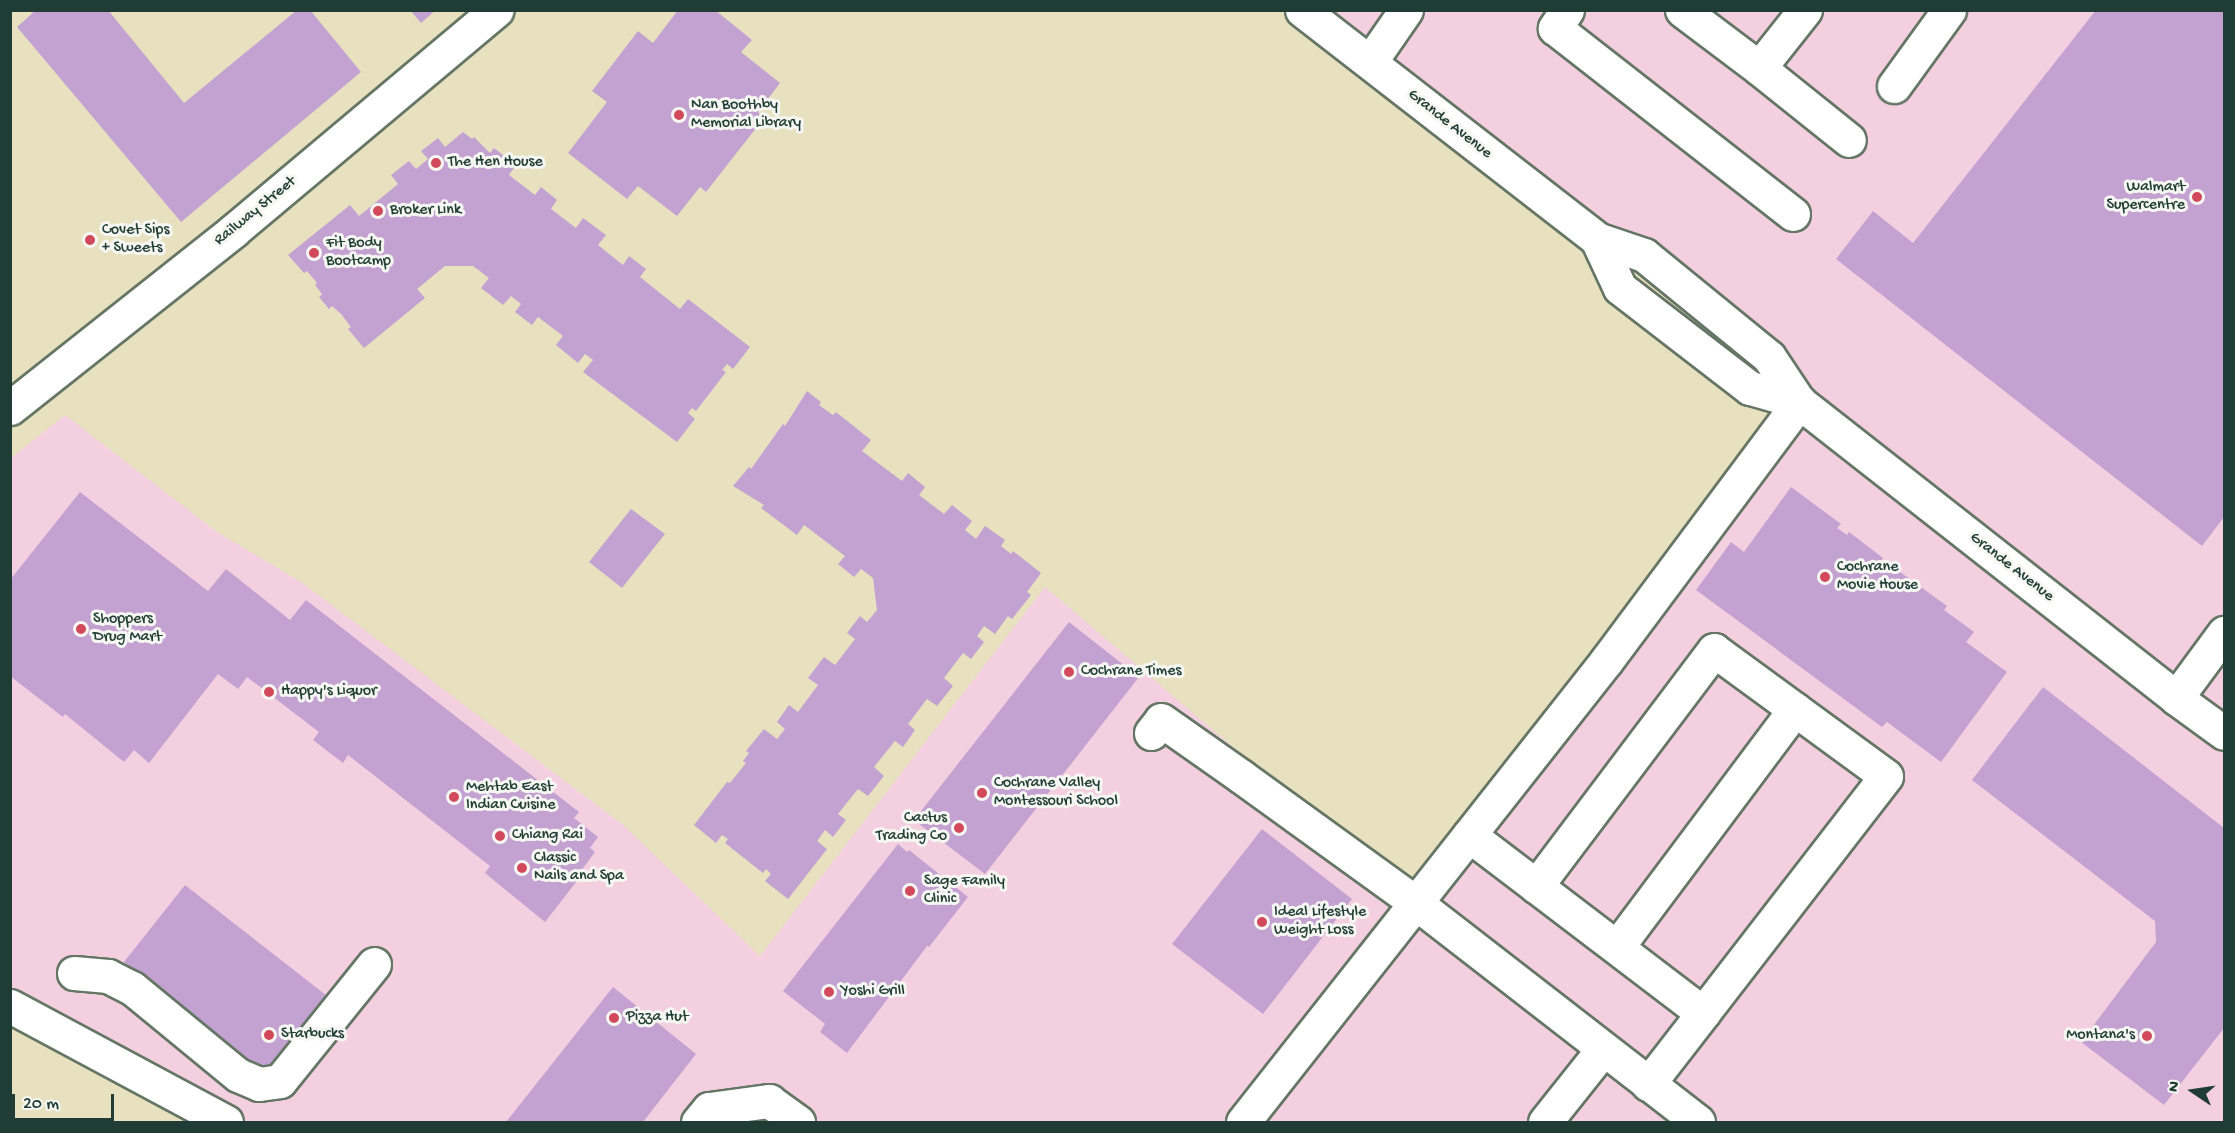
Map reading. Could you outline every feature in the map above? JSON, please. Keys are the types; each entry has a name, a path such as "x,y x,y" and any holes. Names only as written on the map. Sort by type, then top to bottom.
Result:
{"street":[{"name":"Railway Street","path":"10,408 233,231 496,10"},
{"name":"Grande Avenue","path":"1302,10 1597,239 1620,288 1750,388 1799,402 2176,698 2224,733"},
{"path":"1370,62 1406,10"},
{"path":"1567,10 1555,28 1793,214"},
{"path":"1759,68 1805,10"},
{"path":"1894,86 1949,10"},
{"path":"1686,12 1849,140"},
{"path":"1243,1122 1614,650 1799,402"},
{"path":"2176,698 2224,633"},
{"path":"1536,886 1714,650 1886,776 1648,1084"},
{"path":"1617,947 1795,709"},
{"path":"1150,733 1161,720 1416,903 1698,1122"},
{"path":"1469,835 1703,1013"},
{"path":"75,973 108,976 132,988 238,1075 259,1084 280,1081 374,964"},
{"path":"10,1006 226,1122"},
{"path":"1545,1122 1603,1049"},
{"path":"698,1122 709,1109 752,1114 769,1101 798,1122"}],"shaded area":[{"path":"1302,11 2224,11 2224,1122 228,1122 11,1005 11,458 65,415 217,532 301,582 622,824 760,956 1045,587 1416,903 1799,402 1597,239"}],"building":[{"path":"36,10 108,10 184,103 297,10 310,10 361,72 181,222 17,27"},
{"path":"410,10 436,10 421,23"},
{"name":"Nan Boothby Memorial Library","path":"678,10 715,10 752,40 741,52 780,83 758,112 764,118 706,192 700,187 677,216 638,186 627,199 568,153 607,102 592,91 638,31 653,43"},
{"path":"2096,10 2224,10 2224,517 2202,546 1836,259 1873,211 1913,243"},
{"path":"463,132 472,139 474,137 490,153 494,148 516,165 509,175 535,195 541,187 557,200 551,209 576,228 583,218 606,235 598,245 623,265 629,256 646,269 640,277 680,309 688,299 750,347 733,369 727,364 722,370 726,372 696,411 692,408 688,413 695,419 677,442 583,372 593,360 585,354 578,363 556,345 563,336 538,317 532,325 515,312 521,304 511,296 503,305 481,288 489,278 473,266 445,266 417,289 425,298 364,348 348,329 351,327 341,314 332,306 329,309 319,297 322,294 315,285 317,283 307,271 304,273 288,255 350,205 359,216 398,184 391,175 409,161 416,169 428,159 421,151 438,138 445,147"},
{"path":"807,391 821,402 819,405 833,415 836,412 871,440 862,451 902,481 908,473 925,487 919,495 944,514 952,505 972,521 965,530 976,539 985,526 1005,540 1001,546 1011,554 1013,551 1041,573 1027,592 1031,595 1012,619 1008,616 995,634 984,626 977,636 984,642 971,659 963,653 944,678 953,686 937,706 927,699 908,724 915,730 903,747 895,741 874,767 884,776 868,796 858,789 838,814 846,820 833,837 825,830 817,841 827,849 788,899 765,881 771,874 766,869 763,873 725,843 728,839 722,835 716,843 694,825 727,782 730,783 746,763 743,761 749,753 746,751 764,729 777,739 785,729 777,722 789,705 798,712 818,685 808,678 824,657 835,665 855,639 847,633 860,616 867,622 877,610 873,578 861,569 854,577 838,564 845,556 804,525 797,535 761,508 764,505 733,486 749,467 751,469 783,424 785,426"},
{"path":"1791,487 1841,524 1837,528 1847,535 1849,532 1883,558 1880,562 1887,566 1889,564 1947,606 1944,610 1974,632 1966,642 2007,672 1941,762 1887,722 1882,727 1696,590 1731,542 1744,552"},
{"path":"80,492 208,591 226,569 290,620 306,600 579,812 574,818 598,837 590,848 595,852 578,875 580,877 545,922 485,873 490,866 348,755 343,763 313,740 319,732 247,677 238,689 218,674 149,763 134,750 124,762 65,714 63,717 10,676 10,580"},
{"path":"631,509 665,534 622,588 589,562"},
{"path":"1069,622 1139,677 985,874 914,820"},
{"path":"2043,687 2224,828 2224,1028 2164,1105 2081,1042 2156,942 2155,921 1972,780"},
{"name":"Ideal Lifestyle Weight Loss","path":"1262,829 1352,899 1263,1014 1172,944"},
{"path":"898,844 907,852 909,850 968,897 929,947 927,946 847,1053 820,1032 825,1024 783,991"},
{"path":"185,885 331,999 278,1062 258,1067 124,962"},
{"path":"613,987 696,1054 643,1122 506,1122"}],"place":[{"name":"Nan Boothby Memorial Library","path":"679,115"},
{"name":"The Hen House","path":"436,163"},
{"name":"Walmart Supercentre","path":"2197,197"},
{"name":"Broker Link","path":"378,211"},
{"name":"Covet Sips + Sweets","path":"90,240"},
{"name":"Fit Body Bootcamp","path":"314,253"},
{"name":"Cochrane Movie House","path":"1825,577"},
{"name":"Shoppers Drug Mart","path":"81,629"},
{"name":"Cochrane Times","path":"1069,672"},
{"name":"Happy's Liquor","path":"269,692"},
{"name":"Cochrane Valley Montessouri School","path":"982,793"},
{"name":"Mehtab East Indian Cuisine","path":"454,797"},
{"name":"Cactus Trading Co","path":"959,828"},
{"name":"Chiang Rai","path":"500,836"},
{"name":"Classic Nails and Spa","path":"522,868"},
{"name":"Sage Family Clinic","path":"910,891"},
{"name":"Ideal Lifestyle Weight Loss","path":"1262,922"},
{"name":"Yoshi Grill","path":"829,992"},
{"name":"Pizza Hut","path":"614,1018"},
{"name":"Starbucks","path":"269,1035"},
{"name":"Montana's","path":"2147,1036"}]}
